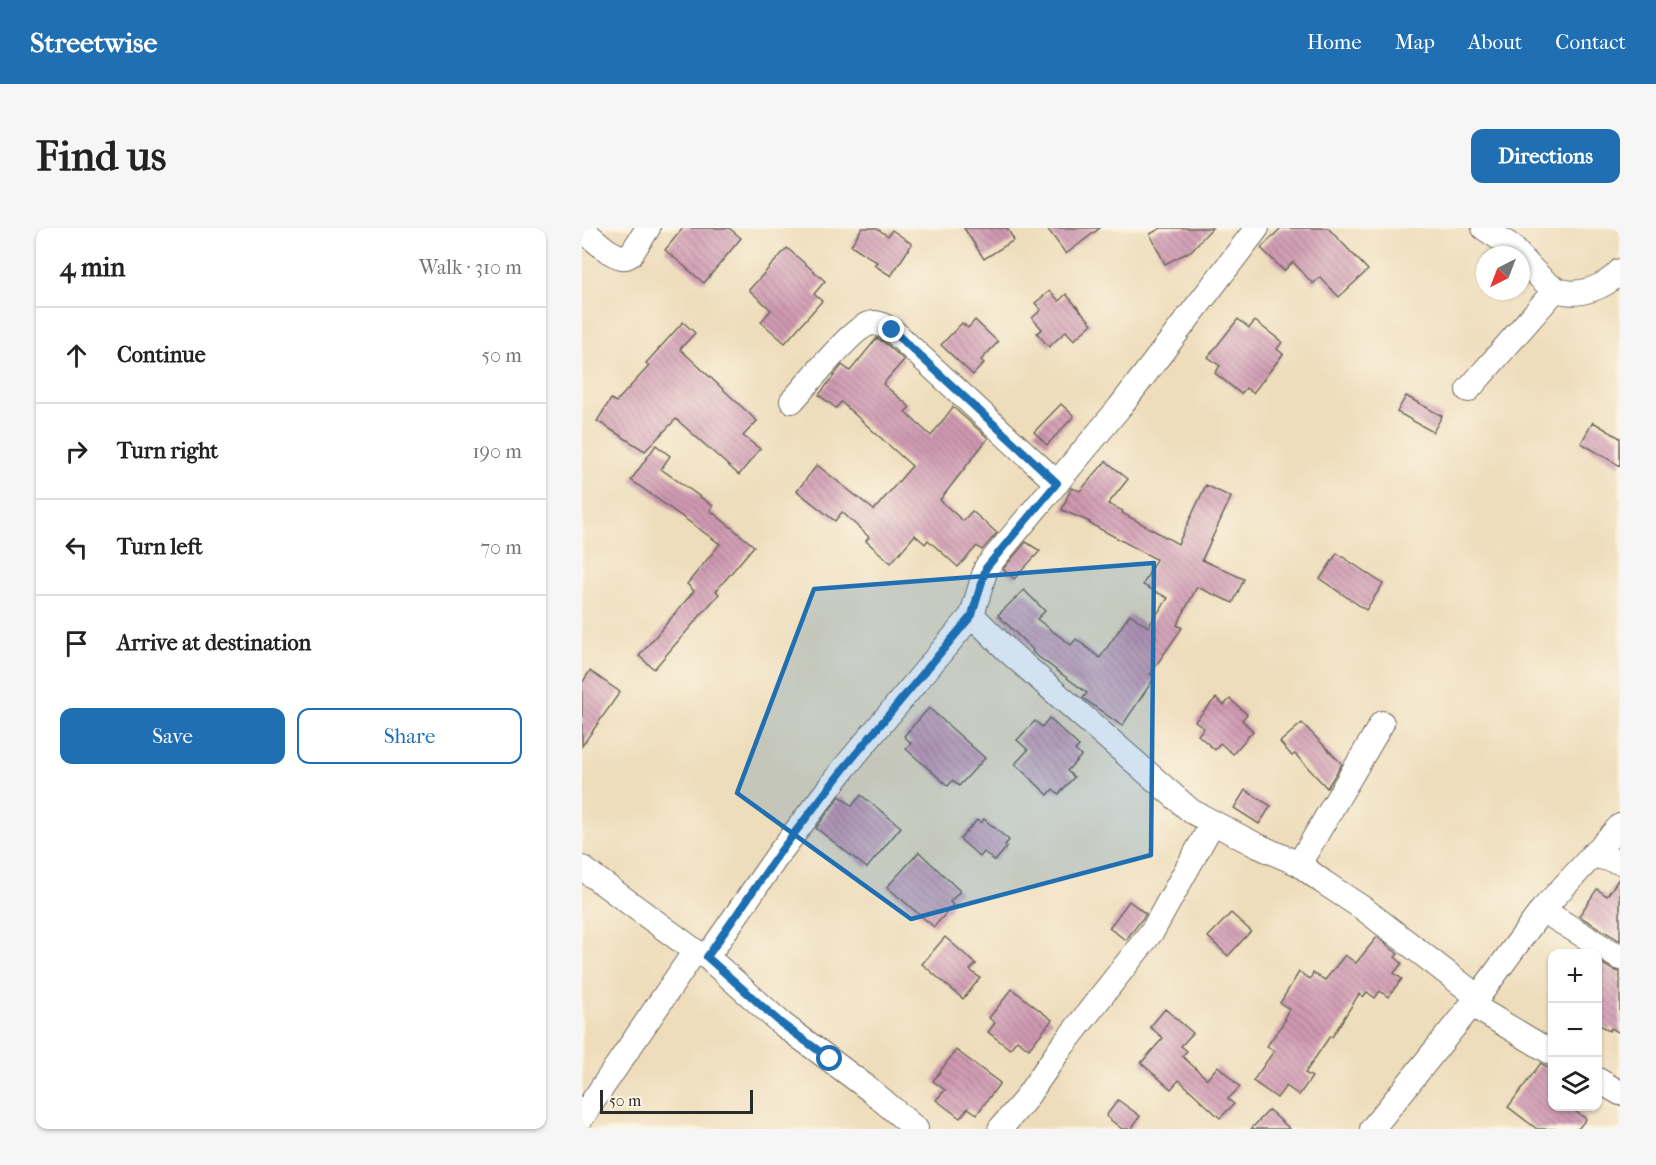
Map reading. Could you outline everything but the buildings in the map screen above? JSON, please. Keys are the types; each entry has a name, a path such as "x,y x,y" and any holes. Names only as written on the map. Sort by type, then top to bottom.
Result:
{"street":[{"path":"582,229 621,259 628,258 648,228"},
{"path":"582,1117 701,954 823,795 972,615 986,568 1119,408 1257,228"},
{"path":"1484,228 1511,246"},
{"path":"1530,267 1556,289 1576,293 1599,286 1613,279 1620,271"},
{"path":"1468,390 1556,289"},
{"path":"792,402 853,334 867,324 876,322 892,330 1057,483"},
{"path":"972,615 1008,651 1191,811 1212,824 1299,864 1364,909 1475,1001 1548,1050"},
{"path":"1299,864 1382,723"},
{"path":"999,1129 1024,1101 1060,1049 1153,930 1212,824"},
{"path":"1372,1129 1475,1001 1542,910 1620,826"},
{"path":"1592,855 1620,862"},
{"path":"582,868 701,954 782,1024 868,1089 916,1129"},
{"path":"1542,910 1620,958"},
{"path":"1602,1082 1620,1093"}],"highlighted area":[{"path":"1154,563 1151,855 911,919 737,793 814,589"}],"route":[{"path":"830,1059 782,1024 707,957 780,852 845,767 972,615 986,568 1057,483 892,330"}]}
